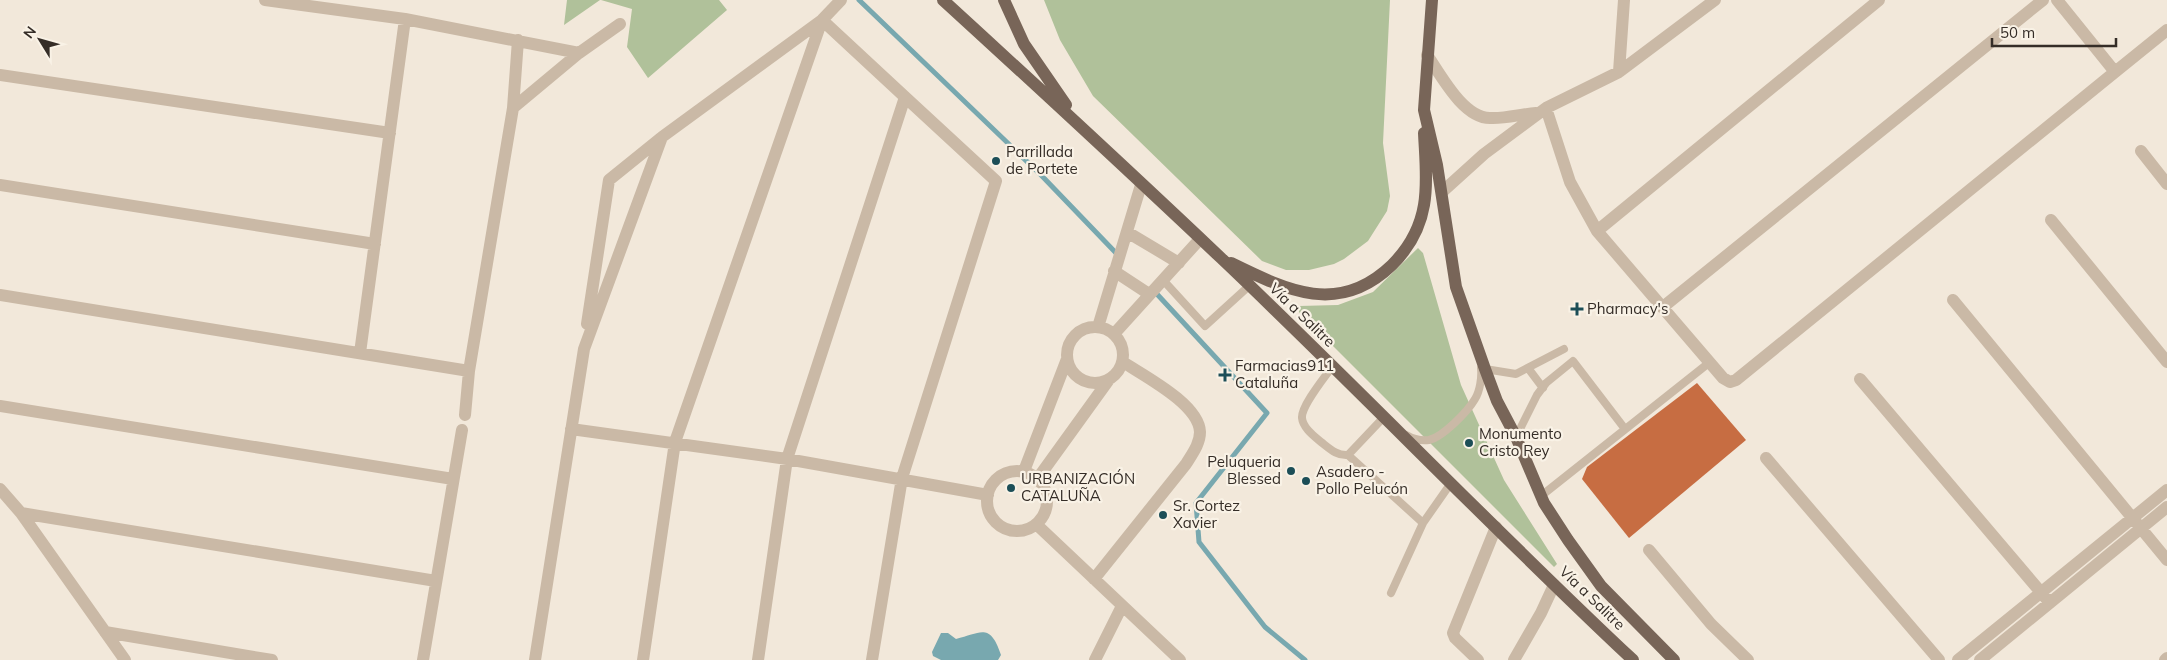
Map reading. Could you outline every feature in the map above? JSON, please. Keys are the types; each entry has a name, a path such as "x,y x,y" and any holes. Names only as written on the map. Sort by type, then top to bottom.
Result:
{"main road":[{"name":"Vía a Salitre","path":"943,0 1086,131 1220,258 1496,527 1627,658"},
{"path":"1004,0 1013,24 1034,60 1086,131"},
{"name":"Vía a Salitre","path":"1432,0 1424,110 1442,192 1456,287 1480,356 1497,400 1516,437 1541,496 1568,540 1601,586 1674,660"},
{"path":"1220,258 1264,279 1309,294 1352,292 1375,280 1405,250 1414,238 1421,218 1425,195 1424,110"}],"street":[{"path":"266,0 406,19 579,53"},
{"path":"535,660 609,180 662,137 822,20 842,0"},
{"path":"1620,72 1624,0"},
{"path":"1442,192 1484,154 1542,110 1620,72 1715,0"},
{"path":"1597,231 1880,0"},
{"path":"1662,307 2043,0"},
{"path":"2057,0 2115,72"},
{"path":"360,353 406,19"},
{"path":"822,20 996,181 902,478 872,660"},
{"path":"643,660 675,442 822,20"},
{"path":"513,108 579,53 620,24"},
{"path":"1542,110 1570,182 1597,231 1723,378 1730,382 1736,380 2167,30"},
{"path":"465,415 469,372 513,108 518,40"},
{"path":"1427,55 1463,105 1476,114 1490,118 1542,110"},
{"path":"0,75 390,133"},
{"path":"758,660 787,459 905,97"},
{"path":"584,349 662,137"},
{"path":"2140,151 2167,184"},
{"path":"0,185 374,244"},
{"path":"1098,327 1141,185"},
{"path":"2051,220 2167,362"},
{"path":"1127,232 1179,263"},
{"path":"1114,334 1200,239"},
{"path":"1114,271 1150,294"},
{"path":"0,296 469,372"},
{"path":"1953,300 2167,560"},
{"path":"1024,471 1067,359 1068,347 1075,336 1085,329 1098,327 1114,334 1123,346 1123,362 1118,373 1108,381 1038,478"},
{"path":"1067,359 1072,372 1082,381 1095,384 1108,381"},
{"path":"1094,579 1186,464 1197,447 1200,431 1194,417 1184,403 1123,362"},
{"path":"1860,379 2050,603"},
{"path":"0,406 453,478"},
{"path":"571,428 787,459 902,478 988,495"},
{"path":"423,660 462,430"},
{"path":"1766,458 1939,660"},
{"path":"1024,471 1038,478 1045,489 1048,502 1044,514 1036,524 1027,530 1016,531 1002,526 991,516 987,506 988,495 991,486 1005,473 1024,471"},
{"path":"0,489 21,513 125,660"},
{"path":"1980,660 2050,603 2136,524 2167,490"},
{"path":"1958,660 2040,592 2136,524 2167,507"},
{"path":"21,513 436,581"},
{"path":"1036,524 1180,660"},
{"path":"1478,660 1455,638 1453,633 1496,527"},
{"path":"1648,550 1711,624 1748,660"},
{"path":"1514,660 1541,613 1554,585"},
{"path":"1095,660 1122,606"},
{"path":"105,632 272,660"}],"lane":[{"path":"1163,280 1205,326 1249,286"},
{"path":"1485,369 1516,374 1564,349"},
{"path":"1397,431 1420,440 1430,440 1452,425 1476,398 1481,379 1480,356"},
{"path":"1516,437 1532,404 1543,388 1573,361 1625,429"},
{"path":"1541,496 1710,362"},
{"path":"1332,367 1304,409 1302,418 1309,432 1340,456 1348,455 1384,417"},
{"path":"1528,368 1543,388"},
{"path":"1348,455 1424,523"},
{"path":"1390,593 1424,523 1451,483"}],"green space":[{"path":"567,0 600,0 564,25"},
{"path":"601,0 719,0 727,10 648,78 627,47 632,9"},
{"path":"1044,0 1390,0 1383,143 1390,196 1387,211 1368,241 1334,264 1309,270 1286,270 1262,261 1093,96 1060,40"},
{"path":"1418,248 1423,253 1461,385 1504,480 1557,564 1554,567 1299,312 1299,306 1338,305 1373,292"}],"water":[{"path":"984,632 993,638 1001,655 998,660 941,660 933,656 932,652 941,633 948,633 956,639"}],"building":[{"path":"1697,383 1746,440 1629,538 1582,479 1587,467"}],"waterway":[{"path":"859,0 1041,175 1116,253"},
{"path":"1156,293 1267,413 1196,503 1199,542 1265,627 1305,660"}],"place":[{"name":"Parrillada de Portete","path":"996,161"},
{"name":"Pharmacy's","path":"1577,309"},
{"name":"Farmacias911 Cataluña","path":"1225,375"},
{"name":"Monumento Cristo Rey","path":"1469,443"},
{"name":"Peluqueria Blessed","path":"1291,471"},
{"name":"Asadero - Pollo Pelucón","path":"1306,481"},
{"name":"URBANIZACIÓN CATALUÑA","path":"1011,488"},
{"name":"Sr. Cortez Xavier","path":"1163,515"}]}
